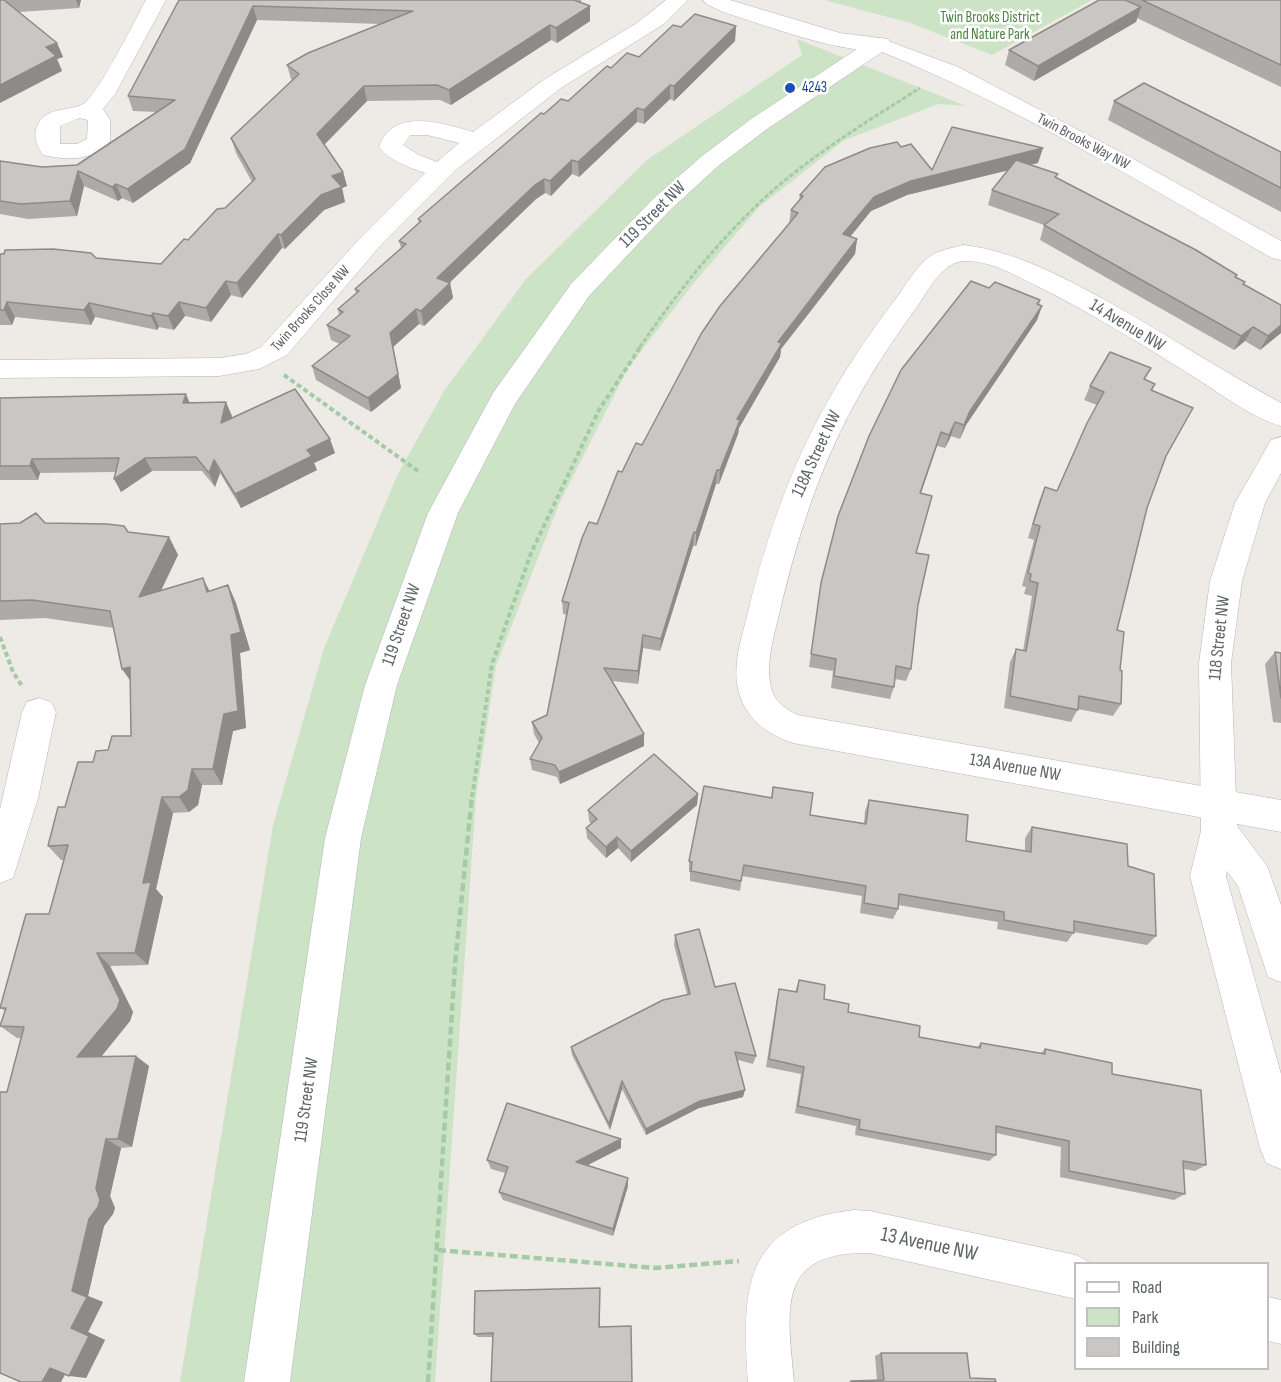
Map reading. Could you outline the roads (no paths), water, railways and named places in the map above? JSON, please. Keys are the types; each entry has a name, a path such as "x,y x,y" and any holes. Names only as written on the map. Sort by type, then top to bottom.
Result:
{"street":[{"path":"89,111 104,94 156,0"},
{"name":"Twin Brooks Close NW","path":"0,369 219,367 241,365 265,358 278,349 368,244 441,171 476,141 576,69 660,16 678,0"},
{"path":"713,0 730,8 838,39 880,44"},
{"path":"756,0 852,25 880,44"},
{"name":"Twin Brooks Way NW","path":"880,44 950,72 1118,160 1281,252"},
{"name":"119 Street NW","path":"267,1382 343,838 381,685 443,513 503,400 580,290 661,205 710,161 759,124 880,44"},
{"path":"441,171 400,154 391,147 392,139 398,132 414,127 435,129 476,141"},
{"name":"14 Avenue NW","path":"966,252 992,255 1005,260 1074,295 1281,416"},
{"name":"118A Street NW","path":"759,701 753,665 777,556 791,511 818,446 874,346 893,319 932,268 950,256 966,252"},
{"name":"118 Street NW","path":"1280,453 1250,502 1226,581 1215,663 1219,818 1208,876 1281,1148"},
{"name":"13A Avenue NW","path":"759,701 777,722 793,729 1219,818 1281,816"},
{"path":"0,866 21,798 39,712"},
{"path":"1219,818 1254,878 1281,964"},
{"name":"13 Avenue NW","path":"771,1382 769,1292 788,1258 806,1244 849,1230 870,1232 1074,1277"}],"place":[{"name":"4243","path":"790,88"}],"park label":[{"name":"Twin Brooks District and Nature Park","path":"990,26"}]}
